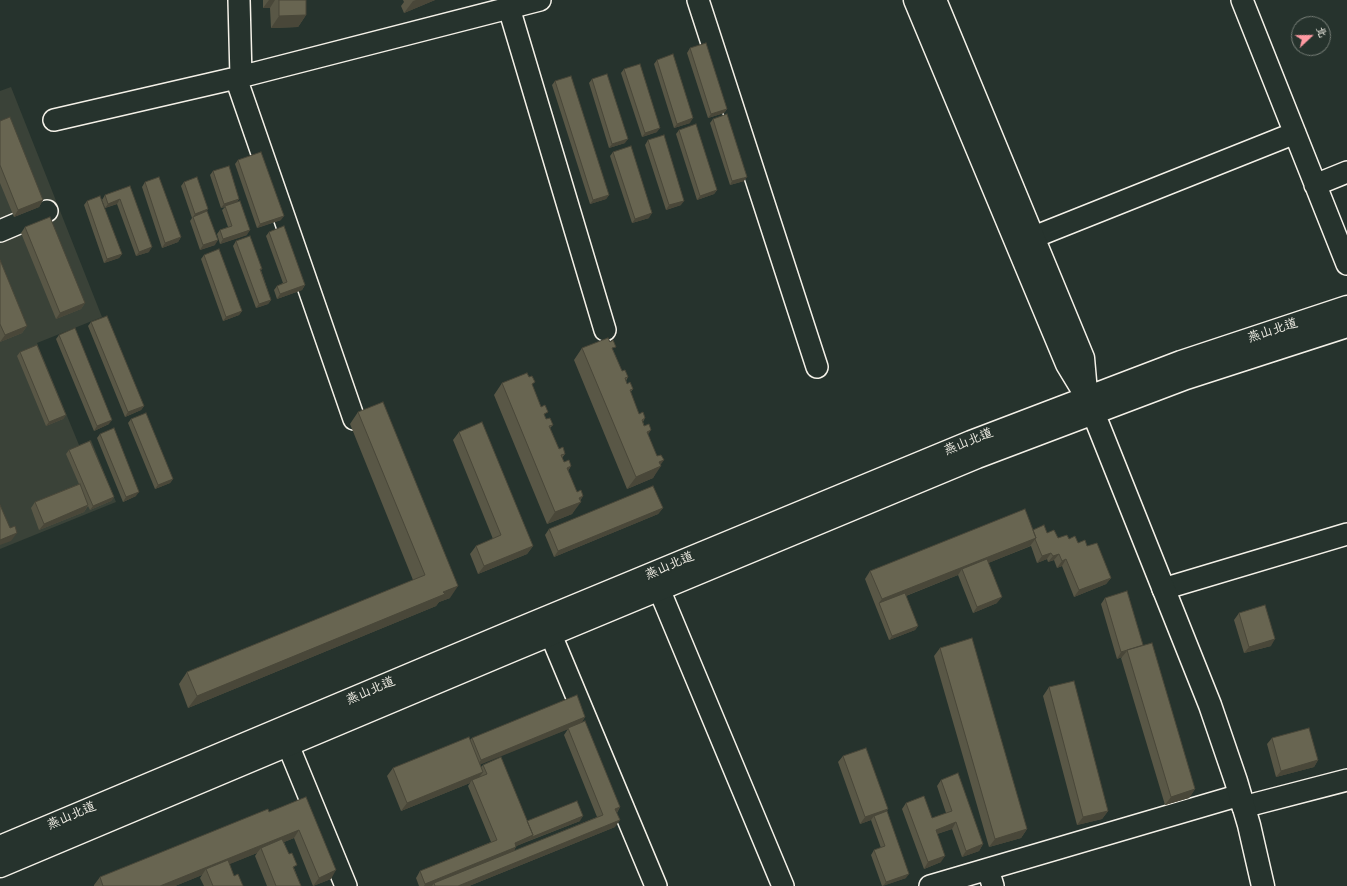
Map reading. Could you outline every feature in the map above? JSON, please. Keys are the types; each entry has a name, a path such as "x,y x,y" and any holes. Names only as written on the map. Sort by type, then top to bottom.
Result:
{"main road":[{"path":"915,0 1067,364 1090,405 1210,705 1242,801 1263,886"},
{"path":"935,0 1083,358 1090,405"},
{"name":"燕山北道","path":"0,866 977,457 1181,362 1347,307"},
{"name":"燕山北道","path":"0,847 507,634 964,445 1090,405 1186,378 1347,326"}],"street":[{"path":"239,0 238,77 354,419"},
{"path":"54,120 238,77 540,0"},
{"path":"698,0 817,368"},
{"path":"1242,0 1347,264"},
{"path":"509,8 605,330"},
{"path":"1034,237 1295,133"},
{"path":"1315,185 1347,172"},
{"path":"0,230 47,212"},
{"path":"1163,588 1347,534"},
{"path":"659,589 783,886"},
{"path":"551,635 656,886"},
{"path":"288,745 346,886"},
{"path":"930,886 991,877 1242,801 1347,780"}],"shaded area":[{"path":"11,87 102,317 37,343 79,445 91,440 116,502 0,549 0,91"}],"building":[{"path":"279,0 306,0 306,15 279,16"},
{"path":"706,43 727,109 711,114 690,48"},
{"path":"673,54 693,118 677,124 657,60"},
{"path":"640,64 660,128 645,133 624,69"},
{"path":"607,74 628,139 612,144 592,79"},
{"path":"571,76 609,195 593,200 555,81"},
{"path":"727,114 747,177 732,181 713,119"},
{"path":"10,117 43,200 18,210 0,165 0,121"},
{"path":"696,124 717,190 700,196 679,130"},
{"path":"664,135 684,201 669,205 648,140"},
{"path":"631,146 652,213 635,219 613,152"},
{"path":"261,152 284,216 260,224 238,160"},
{"path":"229,166 239,199 224,204 213,171"},
{"path":"159,177 181,237 165,243 145,182"},
{"path":"197,177 208,209 195,214 184,182"},
{"path":"130,186 152,247 139,252 120,199 108,204 105,195"},
{"path":"100,196 122,254 107,259 87,201"},
{"path":"240,201 250,230 223,239 220,230 232,226 225,206"},
{"path":"207,211 218,240 203,245 193,217"},
{"path":"50,217 85,303 60,313 25,227"},
{"path":"284,226 305,285 280,294 277,286 287,282 269,232"},
{"path":"250,236 271,300 259,304 236,241"},
{"path":"219,249 242,311 226,317 204,255"},
{"path":"0,260 27,326 5,335 0,324"},
{"path":"107,316 144,406 128,412 91,322"},
{"path":"75,328 112,420 97,426 59,335"},
{"path":"608,338 610,342 613,340 616,347 612,348 622,371 625,370 628,377 625,378 627,384 630,382 633,389 630,390 639,414 643,412 645,418 642,420 644,426 649,424 651,430 647,432 657,456 661,455 664,460 659,462 661,466 636,477 582,348"},
{"path":"37,345 66,415 49,422 20,352"},
{"path":"527,373 529,377 532,376 535,382 532,384 541,407 545,405 548,412 544,414 546,419 550,418 553,425 549,426 559,449 563,447 565,454 561,455 564,462 569,460 571,466 567,468 577,492 581,490 583,496 579,498 581,502 555,512 502,383"},
{"path":"383,402 458,586 443,592 445,594 197,696 187,672 425,575 358,412"},
{"path":"146,413 173,479 158,485 131,419"},
{"path":"482,422 533,546 484,566 476,546 501,535 459,432"},
{"path":"114,428 139,492 126,497 100,434"},
{"path":"90,441 114,497 93,506 69,450"},
{"path":"80,484 88,505 44,524 35,502"},
{"path":"653,486 663,508 558,551 549,529"},
{"path":"0,505 10,528 15,526 17,533 0,540"},
{"path":"1025,509 1036,538 882,599 870,571"},
{"path":"1044,525 1047,533 1054,530 1058,538 1067,535 1069,539 1075,536 1078,543 1085,540 1087,546 1097,543 1111,578 1079,590 1066,559 1062,561 1059,554 1053,556 1051,553 1042,556 1033,530"},
{"path":"987,559 1002,597 977,607 962,569"},
{"path":"1127,591 1143,645 1121,652 1105,598"},
{"path":"905,593 918,626 892,636 879,603"},
{"path":"1265,605 1275,639 1249,647 1239,613"},
{"path":"972,638 1027,829 995,839 940,648"},
{"path":"1152,643 1195,789 1171,797 1127,650"},
{"path":"1074,681 1108,811 1083,817 1049,687"},
{"path":"577,695 585,717 481,760 472,738"},
{"path":"585,721 620,807 615,809 620,820 458,886 435,886 434,883 603,815 568,728"},
{"path":"1309,728 1318,760 1281,771 1272,738"},
{"path":"469,737 483,772 407,803 393,768"},
{"path":"866,748 888,809 865,817 843,756"},
{"path":"501,757 533,835 515,843 516,847 425,884 420,871 497,840 472,780 487,774 483,765"},
{"path":"958,773 983,844 966,851 956,822 936,830 945,856 928,862 906,803 924,796 932,818 952,811 941,780"},
{"path":"306,797 336,870 319,878 299,830 160,886 103,886 100,877 268,809 269,812"},
{"path":"577,801 583,816 532,837 533,835 527,821"},
{"path":"887,811 909,874 886,882 874,850 885,846 874,816"},
{"path":"282,839 289,854 292,853 297,865 293,867 301,886 276,886 261,848"},
{"path":"228,860 234,876 238,874 243,886 213,886 206,869"}]}
